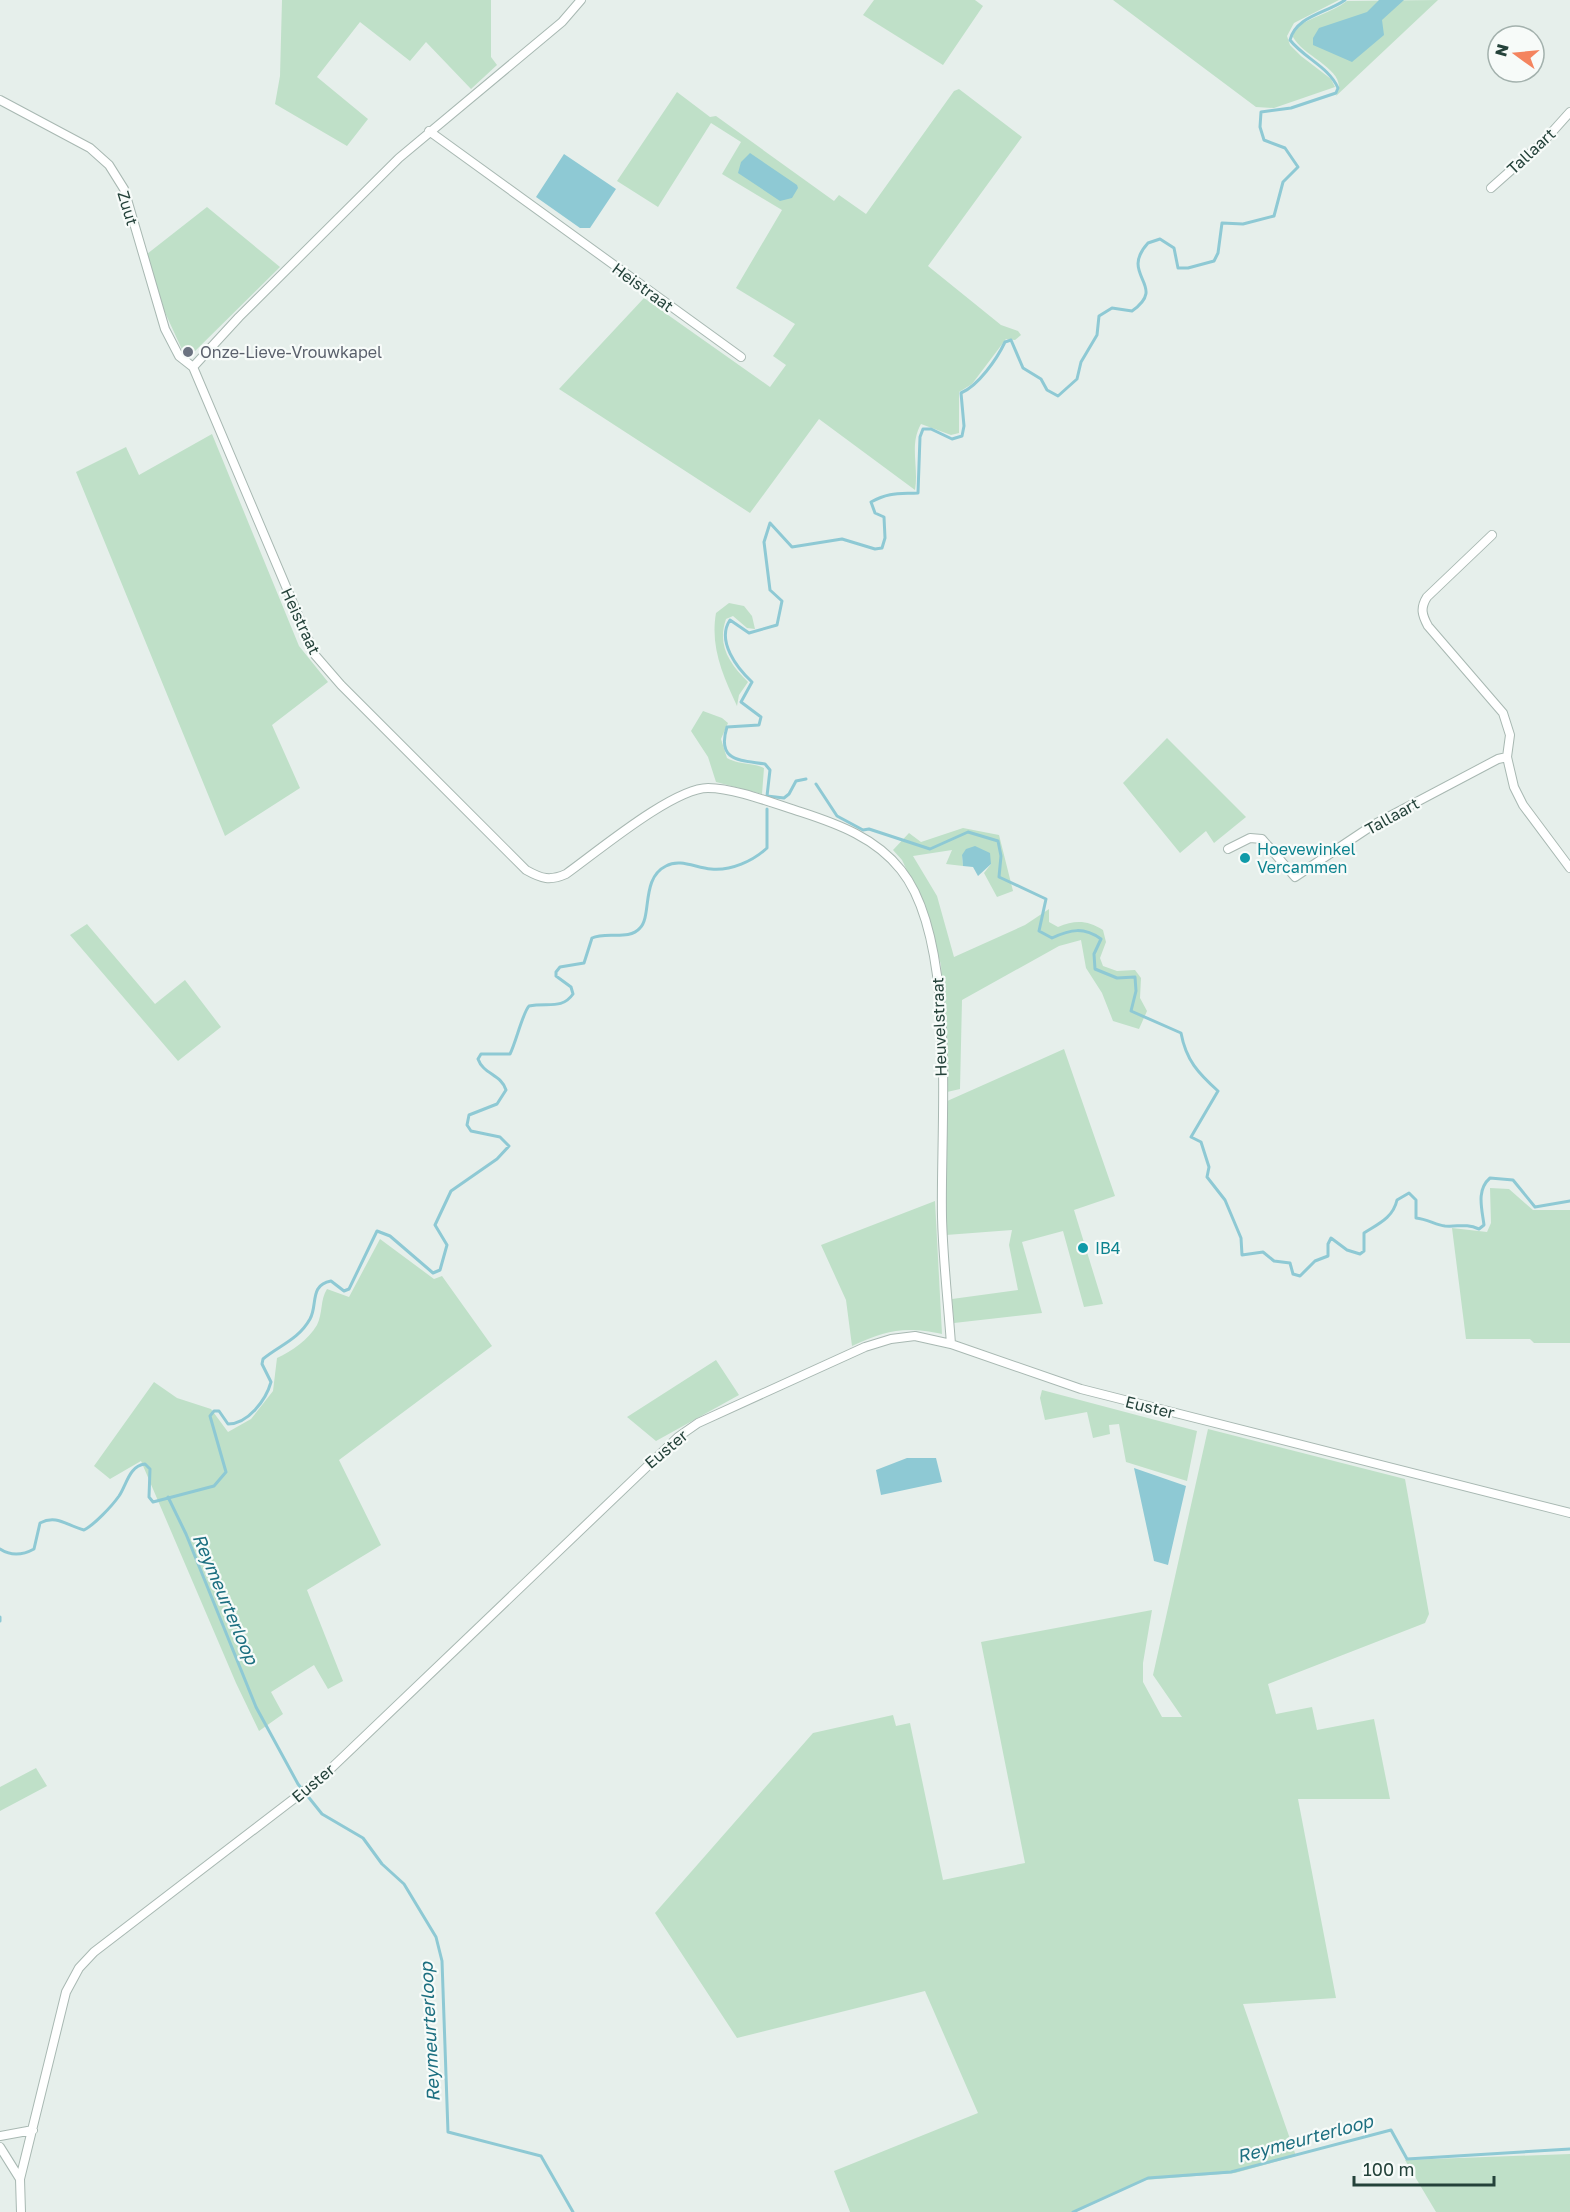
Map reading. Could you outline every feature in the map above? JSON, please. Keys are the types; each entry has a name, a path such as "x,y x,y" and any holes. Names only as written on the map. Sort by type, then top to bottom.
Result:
{"street":[{"path":"193,367 254,302 429,131 562,22 581,0"},
{"name":"Zuut","path":"0,100 90,148 110,165 124,189 165,329 179,356 193,367"},
{"name":"Tallaart","path":"1491,188 1544,141 1570,112"},
{"name":"Heistraat","path":"429,131 741,357"},
{"name":"Heistraat","path":"193,367 315,655 341,685 526,870 542,879 554,879 566,874 663,806 697,789 717,789 767,802"},
{"path":"1492,535 1426,597 1422,606 1422,615 1428,626 1503,713 1510,735 1507,757 1514,787 1523,805 1570,868"},
{"name":"Tallaart","path":"1228,849 1250,838 1262,839 1295,877 1373,825 1498,759 1507,757"},
{"name":"Heuvelstraat","path":"767,802 834,824 866,838 885,852 903,872 916,897 925,923 938,973 942,1219 951,1344"},
{"name":"Euster","path":"20,2179 66,1992 85,1961 321,1778 664,1449 698,1423 865,1347 891,1339 915,1336 951,1344 1081,1389 1570,1513"},
{"path":"0,2136 33,2130"},
{"path":"0,2147 8,2156 20,2179 21,2212"}],"green space":[{"path":"282,0 491,0 491,57 497,65 471,89 426,42 410,61 360,22 317,77 368,119 347,146 275,104 280,76"},
{"path":"874,0 975,0 983,6 943,65 863,15"},
{"path":"1113,0 1339,0 1294,23 1287,36 1290,45 1331,79 1335,87 1274,108 1256,107"},
{"path":"1438,0 1336,96 1339,87 1332,72 1306,52 1293,37 1294,29 1300,25 1347,1"},
{"path":"959,89 1022,137 928,266 1001,325 1018,331 1021,335 1015,340 1006,339 972,384 959,392 959,433 951,435 921,424 917,432 915,448 915,490 819,419 750,513 559,389 644,298 770,387 786,365 773,356 795,324 736,288 782,210 722,174 741,142 711,123 658,207 617,181 677,92 710,117 716,116 834,201 839,195 866,214 954,91"},
{"path":"207,207 280,267 190,356 185,356 162,306 147,254"},
{"path":"212,434 299,646 328,682 272,725 300,788 225,836 76,472 126,447 139,475"},
{"path":"729,603 744,606 752,616 755,629 747,628 733,616 726,619 723,637 726,653 735,668 748,682 739,695 737,706 719,661 715,638 716,613"},
{"path":"703,711 722,718 728,723 721,739 727,758 764,768 762,794 716,782 708,757 691,731"},
{"path":"1167,738 1246,817 1214,843 1206,831 1180,853 1123,783"},
{"path":"963,828 999,835 1013,891 997,897 984,873 991,864 962,855 963,866 946,864 952,850 913,856 937,896 954,957 1025,925 1049,909 1049,922 1058,927 1075,922 1092,924 1103,930 1106,942 1100,958 1103,966 1117,971 1135,970 1141,978 1140,998 1147,1011 1139,1029 1113,1021 1102,993 1086,968 1081,940 1059,946 962,1000 960,1089 947,1092 941,965 927,913 902,860 893,850 909,833 921,842"},
{"path":"87,924 155,1004 185,980 221,1027 178,1061 70,935"},
{"path":"1064,1049 1115,1196 1074,1210 1103,1304 1084,1307 1063,1231 1022,1242 1042,1313 954,1323 952,1299 1018,1290 1009,1245 1012,1230 946,1235 945,1102"},
{"path":"1490,1188 1509,1189 1533,1210 1570,1210 1570,1343 1534,1343 1530,1339 1466,1339 1452,1228 1487,1232 1491,1223"},
{"path":"935,1201 942,1334 917,1330 896,1331 875,1336 852,1346 846,1300 821,1245"},
{"path":"380,1239 434,1279 442,1276 492,1346 339,1460 381,1545 307,1590 343,1681 328,1689 314,1665 271,1692 283,1714 259,1731 236,1683 141,1461 110,1479 94,1466 154,1382 177,1398 211,1409 228,1432 251,1419 273,1391 277,1358 309,1336 317,1325 327,1289 349,1297"},
{"path":"716,1360 739,1395 656,1441 627,1417"},
{"path":"1042,1390 1197,1431 1187,1481 1126,1462 1119,1424 1109,1425 1110,1434 1093,1438 1087,1412 1045,1420 1040,1398"},
{"path":"1208,1429 1405,1479 1429,1614 1425,1623 1268,1684 1276,1714 1312,1707 1317,1730 1374,1719 1390,1799 1298,1799 1336,1998 1243,2004 1296,2156 1235,2173 1144,2180 1076,2212 850,2212 834,2171 978,2113 925,1991 737,2038 655,1913 813,1733 893,1715 896,1726 910,1723 943,1880 1025,1863 981,1642 1152,1610 1143,1663 1143,1682 1162,1717 1182,1717 1153,1675"},
{"path":"36,1768 47,1786 0,1811 0,1787"},
{"path":"1570,2154 1570,2212 1436,2212 1405,2160"}],"water":[{"path":"1379,0 1404,0 1382,20 1384,35 1352,62 1313,45 1313,38 1319,28 1367,12"},
{"path":"750,153 797,185 798,188 792,198 780,201 738,173 741,162"},
{"path":"564,154 616,189 590,228 580,228 536,197"},
{"path":"975,846 990,853 991,864 978,876 973,867 963,866 962,855 966,849"},
{"path":"907,1458 936,1458 942,1482 881,1495 876,1470"},
{"path":"1134,1468 1186,1486 1168,1565 1154,1561"}],"waterway":[{"path":"806,779 796,781 784,798 767,796 770,770 765,764 740,760 728,753 725,747 724,738 727,727 759,725 761,717 741,702 752,682 730,654 725,637 730,620 749,633 777,625 782,601 770,590 764,542 770,523 792,547 842,539 875,549 882,548 885,538 884,517 875,513 871,502 889,495 918,493 920,437 923,429 931,429 952,439 962,436 964,426 961,393 974,384 986,371 1005,342 1011,340 1023,368 1041,379 1047,390 1058,396 1077,379 1081,362 1097,335 1099,316 1112,308 1132,311 1142,302 1146,294 1138,264 1140,254 1148,243 1160,239 1174,248 1178,268 1188,268 1214,261 1218,253 1222,223 1243,224 1274,216 1283,182 1298,167 1285,148 1264,140 1260,127 1261,112 1291,108 1336,93 1338,88 1329,74 1290,40 1293,32 1305,20 1345,0"},
{"path":"816,784 837,816 863,830 869,829 930,849 968,832 998,841 1001,856 999,877 1046,899 1039,931 1052,938 1071,931 1083,931 1101,939 1094,954 1095,969 1117,978 1135,977 1136,991 1131,1011 1181,1033 1186,1051 1194,1065 1218,1091 1191,1137 1201,1142 1209,1167 1207,1177 1225,1200 1241,1238 1242,1255 1263,1252 1274,1261 1290,1263 1293,1274 1300,1276 1315,1261 1328,1256 1328,1244 1331,1238 1347,1250 1360,1254 1364,1251 1364,1233 1384,1220 1392,1211 1397,1200 1409,1193 1416,1200 1416,1218 1442,1225 1479,1229 1484,1225 1481,1194 1490,1178 1513,1180 1535,1207 1570,1201"},
{"path":"0,1549 17,1554 34,1549 40,1523 46,1521 57,1520 84,1530 88,1528 112,1505 132,1472 140,1465 145,1464 150,1469 149,1497 153,1502 214,1486 226,1472 210,1416 214,1411 219,1411 228,1424 242,1420 255,1410 271,1382 262,1364 263,1359 294,1337 305,1326 312,1314 317,1291 324,1283 331,1281 344,1291 349,1289 377,1231 390,1236 433,1273 440,1270 447,1245 435,1225 451,1191 497,1159 509,1146 500,1137 471,1131 467,1125 469,1115 497,1104 506,1090 501,1081 480,1064 478,1059 481,1054 510,1054 529,1006 559,1004 569,999 573,994 571,987 556,976 556,972 560,967 584,963 592,938 630,934 640,928 646,915 653,879 666,866 677,863 711,869 734,867 755,857 767,848 767,809"},
{"name":"Reymeurterloop","path":"168,1497 186,1534 256,1707 298,1784 322,1814 363,1838 382,1864 404,1884 436,1937 442,1961 448,2132 541,2156 573,2212"},
{"name":"Reymeurterloop","path":"1073,2212 1148,2178 1231,2172 1391,2130 1407,2159 1570,2149"}],"place":[{"name":"Onze-Lieve-Vrouwkapel","path":"188,352"},
{"name":"Hoevewinkel Vercammen","path":"1245,858"},
{"name":"IB4","path":"1083,1248"}]}
